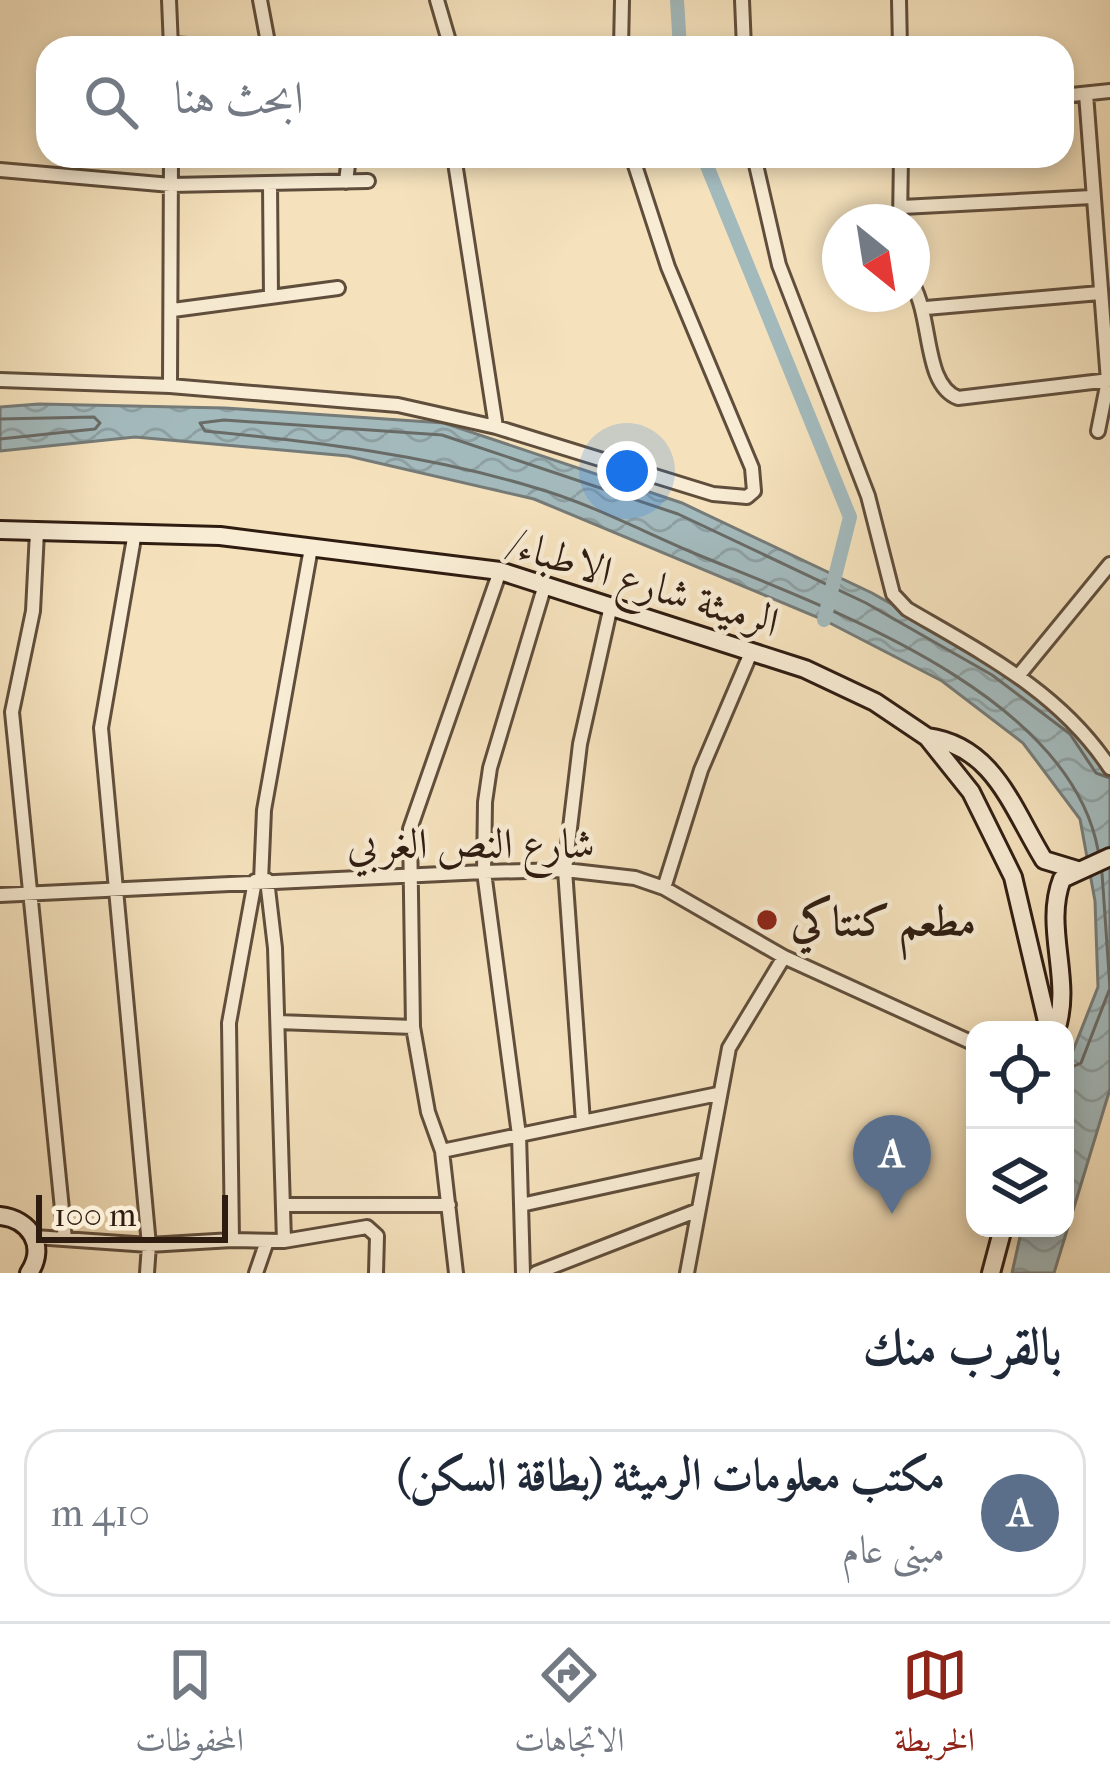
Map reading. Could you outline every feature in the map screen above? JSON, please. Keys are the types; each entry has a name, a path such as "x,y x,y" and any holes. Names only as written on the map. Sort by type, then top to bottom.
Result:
{"street":[{"path":"169,0 171,36"},
{"path":"260,0 267,36"},
{"path":"437,0 448,36"},
{"path":"621,36 622,0"},
{"path":"742,0 744,36"},
{"path":"899,0 900,36"},
{"path":"1074,95 1110,91"},
{"path":"1086,94 1109,380 1098,431"},
{"path":"170,386 171,168"},
{"path":"346,182 348,168"},
{"path":"456,168 496,427"},
{"path":"0,380 170,386 398,405 496,427 736,499 754,491 752,468 668,267 636,168"},
{"path":"757,168 779,265 868,496 893,594 907,609 1019,675 1106,750 1110,768"},
{"path":"901,168 901,204"},
{"path":"0,170 171,185 368,182"},
{"path":"270,184 271,297"},
{"path":"930,212 1092,197"},
{"path":"172,310 338,288"},
{"path":"930,308 1100,293"},
{"path":"926,312 935,381 958,398 1109,380"},
{"name":"/الرميثة شارع الاطباء","path":"0,530 134,538 220,536 500,571 750,655 806,669 874,702 927,736 971,792 1013,877 1050,1021"},
{"path":"37,532 33,611 12,712 34,893 65,1239"},
{"path":"134,538 101,728 149,1245 147,1273"},
{"path":"284,1241 278,1022 261,881 264,810 311,548"},
{"path":"1019,675 1110,564"},
{"path":"456,1273 442,1151 428,1112 413,1027 410,829 500,571"},
{"path":"523,1273 519,1135 484,872 490,768 544,588"},
{"path":"583,1122 565,870 580,744 610,610"},
{"path":"664,888 701,770 750,655"},
{"path":"927,736 952,740 982,757 1044,860 1076,870"},
{"path":"1055,1021 1065,987 1054,898 1062,879 1110,857"},
{"name":"شارع النص الغربي","path":"0,896 409,874 565,870 635,878 664,888 784,956 966,1040"},
{"path":"232,1240 229,1023 261,881"},
{"path":"687,1273 718,1094 734,1036 784,956"},
{"path":"278,1022 413,1027"},
{"path":"442,1151 718,1094"},
{"path":"521,1205 704,1165"},
{"path":"0,1205 34,1237 149,1245 284,1241 368,1227 377,1237 376,1273"},
{"path":"286,1205 448,1205"},
{"path":"536,1273 696,1211"},
{"path":"34,1237 34,1270"},
{"path":"991,1273 1001,1237"},
{"path":"256,1273 266,1241"}],"water":[{"path":"0,407 225,408 444,423 682,503 872,593 999,665 1079,726 1110,773 1110,1089 1074,1207 1074,1048 1098,987 1095,901 1080,819 1023,743 942,681 824,620 534,499 348,456 135,437 0,451"},
{"path":"1020,1237 1065,1237 1054,1273 1012,1273"}],"waterway":[{"path":"677,0 679,36"},
{"path":"708,168 850,517 824,620"}],"place":[{"name":"مطعم كنتاكي","path":"767,920"},
{"name":"مكتب معلومات الرميثة (بطاقة السكن)","path":"892,1214"}]}
